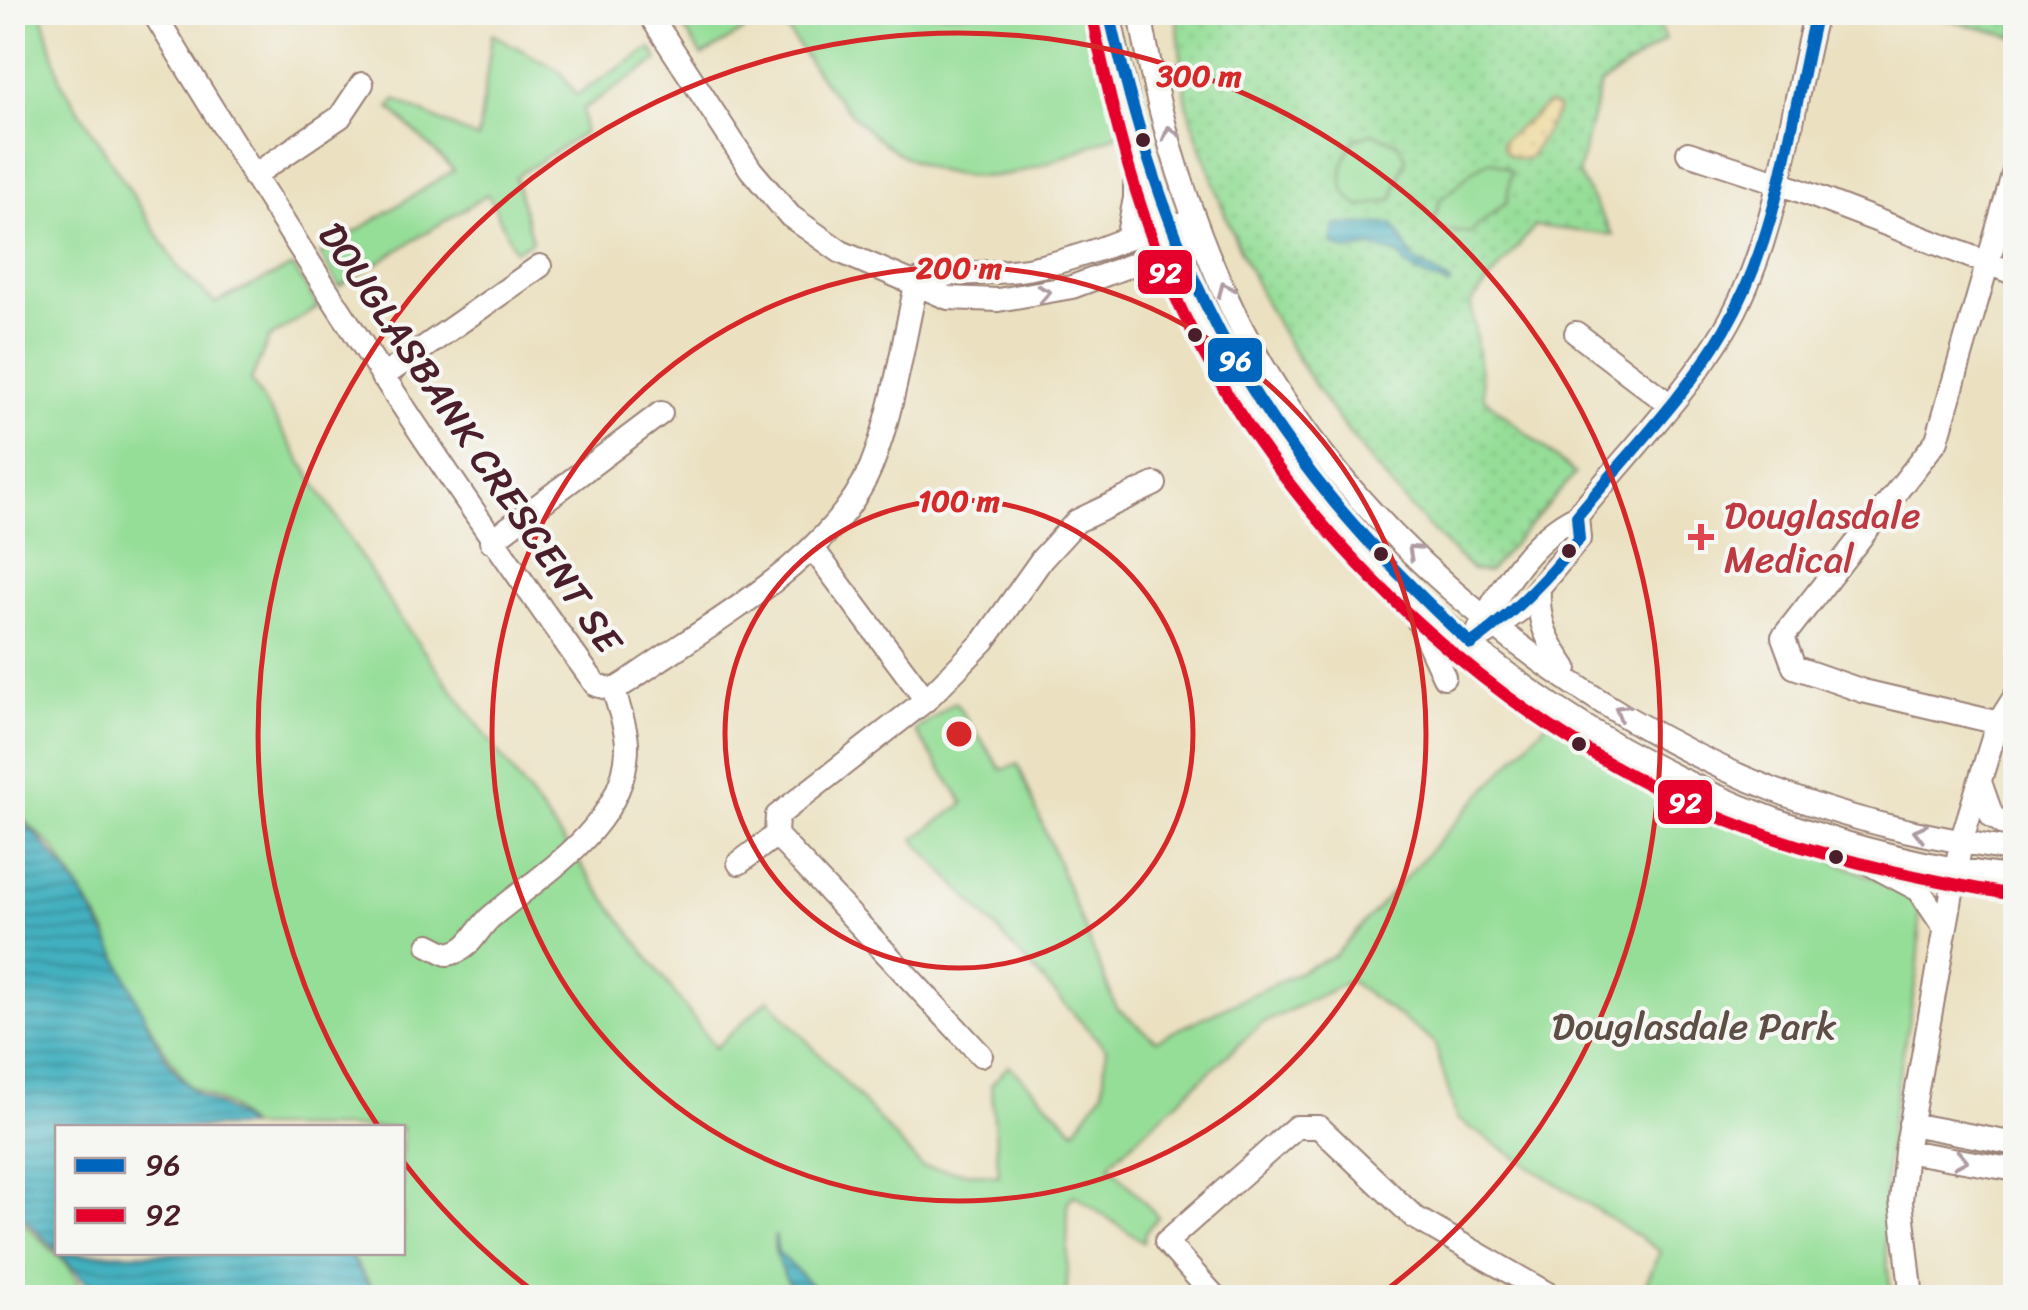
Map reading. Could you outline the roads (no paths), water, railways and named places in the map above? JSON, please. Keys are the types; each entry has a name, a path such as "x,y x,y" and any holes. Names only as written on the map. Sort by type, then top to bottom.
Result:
{"street":[{"name":"DOUGLASBANK CRESCENT SE","path":"153,12 382,377 491,541 596,685 614,690 814,550 851,505 872,465 917,281"},
{"path":"648,12 752,170 790,216 840,252 917,281 948,298 1038,295 1072,287 1176,246 1198,226"},
{"path":"1109,12 1135,134 1166,223 1218,342 1264,416 1316,484 1397,576 1471,644 1556,711 1637,760 1699,791 1836,842 1956,872 2016,878"},
{"path":"1140,12 1198,226 1264,369 1329,460 1398,536 1490,623 1686,750 1775,791 1961,842 2016,851"},
{"path":"1490,623 1498,591 1556,526 1577,516 1727,326 1764,234 1816,12"},
{"path":"253,176 340,117 362,84"},
{"path":"1127,239 1135,198 1135,134"},
{"path":"1688,153 1777,182 2016,274"},
{"path":"2006,726 1863,691 1794,667 1783,637 1936,440 2016,164"},
{"path":"917,281 947,272 1030,269 1166,223 1198,226"},
{"path":"382,377 540,266"},
{"path":"1576,333 1669,404"},
{"path":"491,541 661,413"},
{"path":"981,1056 776,835 777,816 926,700 984,641 1042,559 1077,521 1155,484"},
{"path":"1471,644 1490,623 1540,589 1578,539 1577,516"},
{"path":"814,550 926,700"},
{"path":"1397,576 1444,677"},
{"path":"1540,589 1539,616 1548,642 1576,682"},
{"path":"429,945 447,954 468,946 489,918 568,858 596,821 626,765 627,739 614,690"},
{"path":"1912,1298 1902,1201 1910,1124 1961,842 1980,782 2016,695"},
{"path":"1980,782 1992,816 2016,832"},
{"path":"740,863 776,835"},
{"path":"1836,842 1859,860 1919,890 1945,929"},
{"path":"1910,1124 2016,1144"},
{"path":"1216,1298 1166,1242 1296,1127 1319,1127 1414,1217 1556,1298"},
{"path":"1906,1151 2016,1170"}],"water":[{"path":"1393,224 1414,260 1451,282 1449,286 1415,271 1399,255 1371,247 1347,251 1332,244 1335,225"},
{"path":"12,812 47,847 78,888 176,1073 193,1090 231,1112 245,1125 55,1125 55,1249 13,1207"},
{"path":"775,1235 778,1252 824,1297 800,1297 795,1291 777,1260"},
{"path":"61,1255 349,1255 377,1297 90,1297 86,1283"}],"place":[{"name":"Douglasdale Medical","path":"1701,537"}],"park label":[{"name":"Douglasdale Park","path":"1694,1026"}]}
